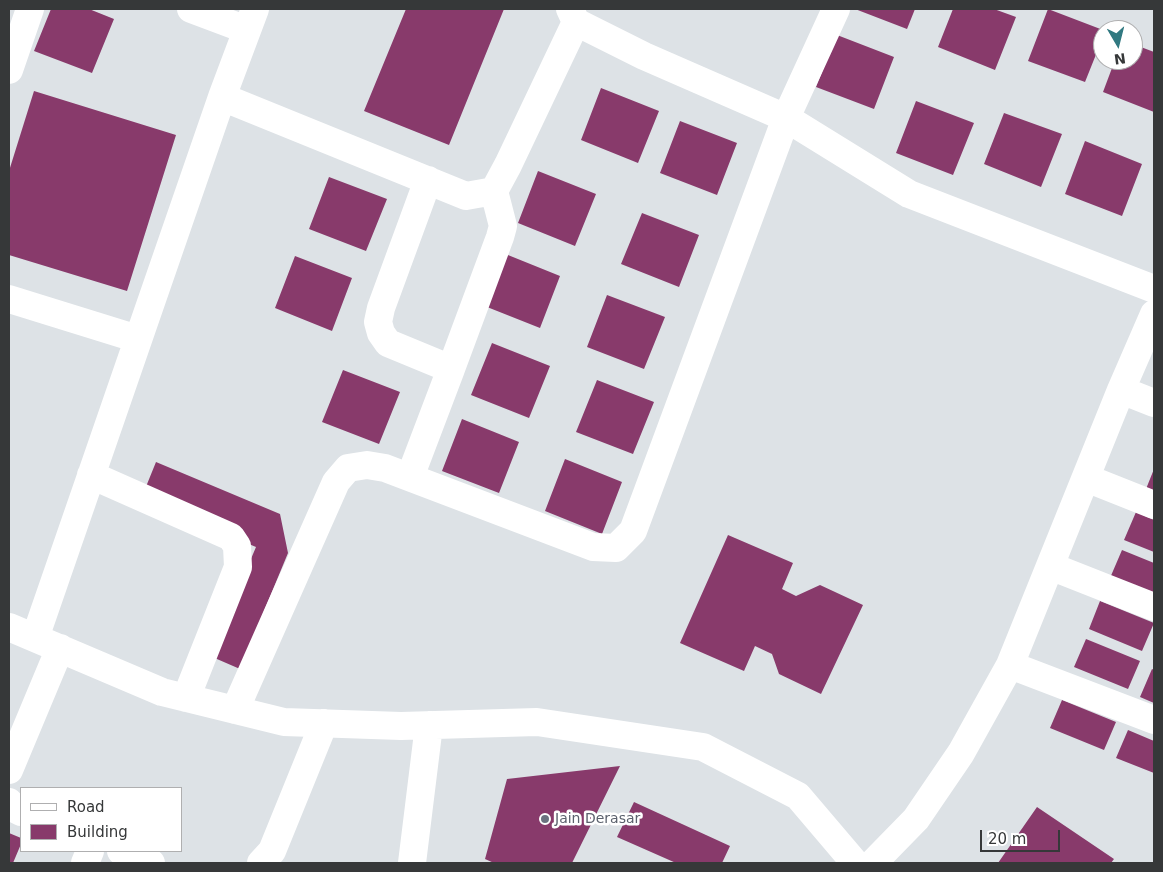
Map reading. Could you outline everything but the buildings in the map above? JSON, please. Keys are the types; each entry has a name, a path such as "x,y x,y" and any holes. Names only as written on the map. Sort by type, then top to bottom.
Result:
{"street":[{"path":"9,70 30,9"},
{"path":"35,638 222,97 251,20 192,9"},
{"path":"235,710 336,482 348,468 367,465 385,468 593,547 616,548 633,531 786,118 836,9"},
{"path":"410,478 500,238 503,226 494,191 508,165 573,15 644,56 786,118 909,194 1154,289"},
{"path":"222,97 466,196 494,191"},
{"path":"428,180 381,308 378,322 381,333 388,343 451,369"},
{"path":"9,299 138,339"},
{"path":"873,863 916,819 961,753 1010,665 1121,390 1154,314"},
{"path":"1121,390 1154,403"},
{"path":"91,475 231,537 237,546 238,566 186,698"},
{"path":"1086,478 1154,505"},
{"path":"1050,566 1154,607"},
{"path":"9,627 162,692 284,722 401,726 537,722 703,747 798,796 855,863"},
{"path":"9,770 60,648"},
{"path":"1010,665 1154,720"},
{"path":"261,863 272,851 324,723"},
{"path":"412,863 429,725"},
{"path":"9,802 20,812"},
{"path":"124,852 151,863"}],"place":[{"name":"Jain Derasar","path":"545,819"}]}
